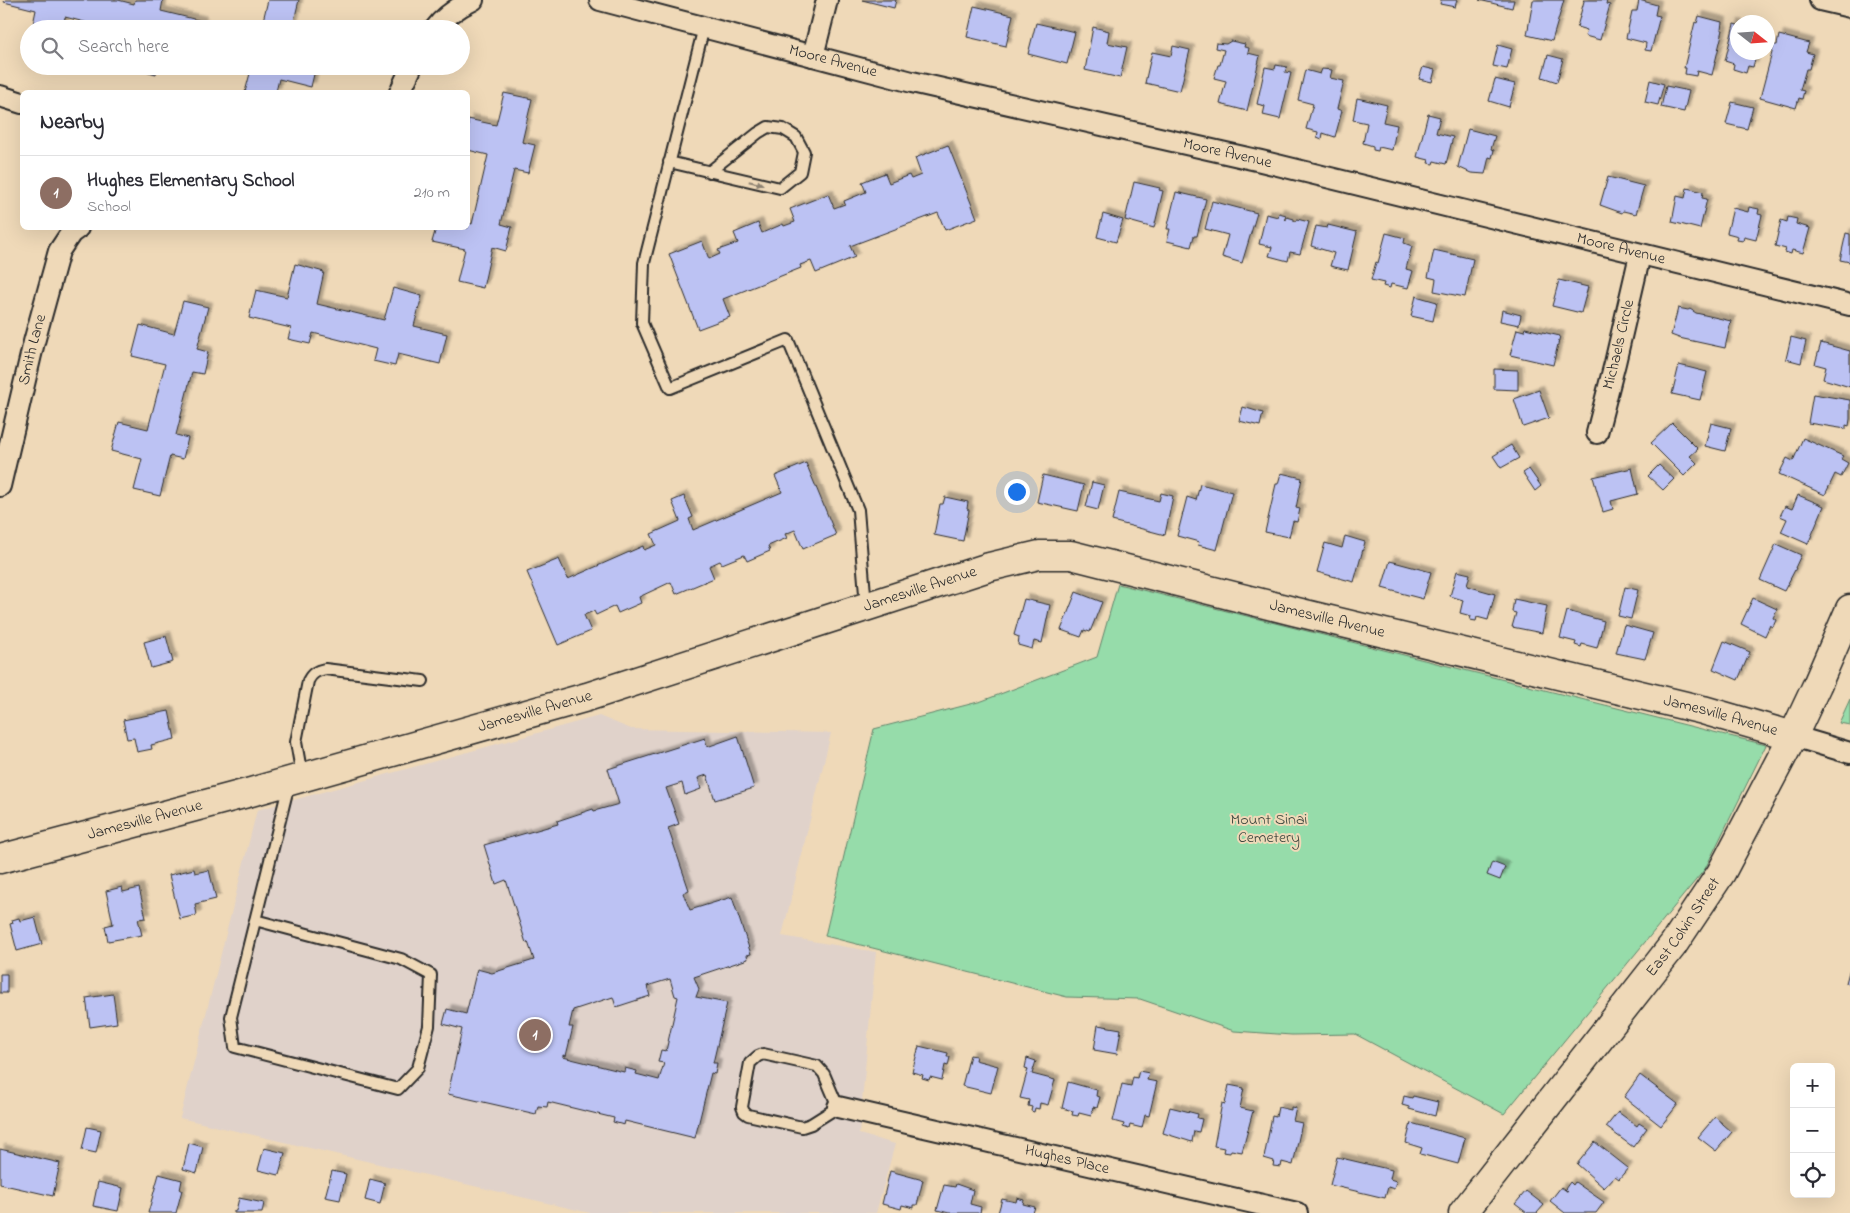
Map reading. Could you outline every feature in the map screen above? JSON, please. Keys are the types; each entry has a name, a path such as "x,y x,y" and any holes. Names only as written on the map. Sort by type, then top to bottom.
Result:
{"street":[{"path":"444,20 460,6 472,0"},
{"name":"Moore Avenue","path":"604,0 912,82 1260,161 1850,306"},
{"path":"813,56 826,0"},
{"path":"1820,0 1850,7"},
{"path":"401,90 408,75"},
{"path":"0,96 20,101"},
{"name":"Smith Lane","path":"0,486 34,342 64,236"},
{"name":"Michaels Circle","path":"1596,432 1615,363 1640,255"},
{"name":"Jamesville Avenue","path":"0,860 587,697 990,567 1039,555 1071,555 1293,611 1703,710 1850,753"},
{"name":"East Colvin Street","path":"1463,1213 1673,944 1721,873 1793,736 1850,608"},
{"name":"Hughes Place","path":"838,1107 1297,1213"}],"lane":[{"path":"704,27 644,263 642,323 670,388 788,340 858,510 866,607"},
{"path":"669,162 709,172 780,188 800,172 804,152 796,137 783,129 768,127 709,172"},
{"path":"255,920 401,959 431,975 429,1026 418,1068 398,1089 234,1047 231,1017 255,920 296,779 296,742 311,675 325,669 423,681"},
{"path":"763,1054 817,1066 824,1074 838,1107 811,1124 802,1127 748,1115 742,1107 750,1063 763,1054"}],"shaded area":[{"path":"599,716 631,729 831,733 782,936 876,952 859,1134 895,1144 876,1213 590,1213 180,1118 257,810"}],"green space":[{"name":"Mount Sinai Cemetery","path":"1118,584 1766,745 1705,869 1504,1114 1355,1034 1292,1035 1234,1031 1140,999 1067,997 825,936 874,729 982,701 1097,657"},
{"path":"1850,699 1850,725 1839,723"}],"building":[{"path":"5,0 118,0 134,4 135,0 163,0 161,11 198,20 76,20 65,17 64,20 34,20 36,10 4,2"},
{"path":"268,0 299,0 294,20 263,20"},
{"path":"862,0 896,0 894,8"},
{"path":"1441,0 1457,0 1455,7 1440,4"},
{"path":"1479,0 1514,0 1512,8"},
{"path":"1533,0 1564,0 1552,41 1527,35"},
{"path":"1583,0 1607,0 1606,4 1610,5 1600,40 1585,36 1587,30 1577,27"},
{"path":"1639,0 1657,5 1655,15 1660,16 1651,51 1645,50 1646,43 1626,38 1632,11 1637,11"},
{"path":"974,6 1013,15 1006,46 967,37"},
{"path":"1699,16 1722,22 1721,30 1723,30 1712,75 1697,71 1696,76 1685,74 1686,68 1684,68 1695,22 1697,23"},
{"path":"1036,23 1075,32 1067,64 1028,54"},
{"path":"1093,27 1109,31 1107,43 1127,47 1120,78 1085,70"},
{"path":"1779,35 1809,43 1806,52 1813,54 1800,90 1804,91 1802,99 1799,98 1796,108 1760,98 1770,60 1775,60 1775,45 1777,45"},
{"path":"1730,40 1730,60 1755,60 1753,67 1748,66 1746,73 1733,69 1734,64 1725,61"},
{"path":"1231,41 1245,44 1244,47 1249,48 1248,53 1260,56 1247,111 1220,104 1226,81 1214,78 1224,50 1215,48 1216,43 1226,44"},
{"path":"1498,45 1512,49 1507,69 1493,66"},
{"path":"1173,46 1190,50 1180,91 1145,83 1152,52 1171,56"},
{"path":"1548,55 1563,59 1557,82 1542,77"},
{"path":"1276,65 1287,67 1285,72 1291,73 1280,119 1263,115 1265,106 1257,104 1265,67 1275,69"},
{"path":"1423,67 1435,70 1432,82 1419,79"},
{"path":"1322,69 1332,70 1330,78 1344,81 1337,109 1342,111 1335,137 1323,133 1322,139 1317,137 1318,132 1306,129 1313,104 1298,100 1305,70 1320,74"},
{"path":"250,75 314,75 311,87 279,79 276,90 246,90"},
{"path":"1495,79 1515,84 1509,107 1489,101"},
{"path":"1650,80 1664,84 1658,105 1645,102"},
{"path":"1666,86 1689,91 1684,112 1661,107"},
{"path":"504,93 532,99 522,142 535,145 528,173 514,170 501,224 512,227 506,251 492,247 483,288 457,282 465,249 432,242 435,230 470,230 470,224 472,224 488,155 470,150 470,119 496,125"},
{"path":"1357,98 1387,105 1383,122 1397,125 1392,150 1379,147 1378,151 1373,150 1373,146 1363,143 1367,123 1353,120"},
{"path":"1732,102 1753,107 1747,129 1726,124"},
{"path":"1428,114 1440,117 1436,133 1453,137 1446,164 1434,161 1433,164 1428,163 1429,160 1417,157"},
{"path":"1468,129 1495,136 1491,149 1494,150 1492,158 1489,157 1485,174 1471,173 1458,167"},
{"path":"948,145 977,218 945,230 938,213 850,246 855,257 816,273 811,261 800,265 801,268 723,299 730,317 698,329 669,254 702,241 709,259 720,254 718,250 738,243 734,233 758,223 762,233 783,224 784,226 795,222 790,209 828,194 834,208 845,204 844,201 866,192 862,182 885,173 889,183 909,175 911,179 921,175 915,158"},
{"path":"1608,177 1644,186 1636,214 1623,211 1622,213 1600,205"},
{"path":"1134,182 1160,188 1159,190 1163,191 1154,228 1125,220"},
{"path":"1687,188 1703,192 1702,198 1707,199 1700,229 1672,222 1677,196 1685,198"},
{"path":"1176,192 1206,199 1197,236 1194,236 1191,247 1167,241 1170,229 1167,229"},
{"path":"1212,201 1257,213 1242,263 1222,257 1228,235 1205,229"},
{"path":"1749,207 1759,209 1758,214 1762,215 1756,240 1744,237 1743,241 1737,240 1738,236 1727,233 1733,208 1748,212"},
{"path":"1279,213 1286,215 1286,220 1287,217 1294,219 1294,221 1297,219 1309,222 1300,254 1290,252 1288,261 1269,256 1272,247 1259,244 1266,214 1278,217"},
{"path":"1103,214 1123,220 1116,242 1097,237"},
{"path":"1788,217 1797,219 1796,224 1810,228 1803,253 1792,250 1791,254 1785,252 1786,249 1775,246 1781,220 1787,222"},
{"path":"1328,225 1357,232 1348,270 1330,266 1334,253 1311,246 1316,226 1327,228"},
{"path":"1386,233 1405,238 1404,243 1412,246 1406,269 1413,271 1408,288 1391,284 1390,288 1383,286 1384,283 1371,280"},
{"path":"1846,233 1850,234 1850,262 1840,260"},
{"path":"1434,250 1473,259 1465,297 1434,291 1436,279 1428,277"},
{"path":"295,264 324,272 317,304 384,320 393,288 422,296 414,326 447,334 440,364 398,354 395,366 373,361 376,349 313,333 310,344 288,339 291,328 249,318 256,290 287,297"},
{"path":"1559,280 1588,287 1581,313 1552,306"},
{"path":"1416,296 1437,302 1433,321 1411,316"},
{"path":"183,301 208,307 197,349 208,352 203,374 192,372 176,435 188,438 183,459 170,456 160,496 134,490 142,459 111,451 119,422 148,429 165,364 132,356 140,325 174,334"},
{"path":"1678,308 1690,309 1696,313 1731,321 1725,348 1671,335"},
{"path":"1502,310 1521,315 1519,325 1500,321"},
{"path":"1525,328 1560,336 1553,365 1510,355 1517,329 1524,331"},
{"path":"1791,337 1806,341 1801,363 1786,359"},
{"path":"1821,343 1850,351 1850,387 1823,379 1826,367 1815,364"},
{"path":"1679,365 1707,372 1700,400 1672,394"},
{"path":"1494,369 1518,370 1518,390 1494,389"},
{"path":"1539,390 1549,418 1523,427 1514,399"},
{"path":"1813,394 1850,400 1849,426 1846,425 1846,429 1808,423"},
{"path":"1243,407 1263,413 1260,426 1239,421"},
{"path":"1672,423 1698,449 1690,456 1697,463 1684,476 1651,443"},
{"path":"1711,423 1731,428 1725,451 1705,446"},
{"path":"1803,438 1843,456 1841,459 1848,463 1841,477 1835,474 1825,495 1779,474 1787,458 1793,461"},
{"path":"1511,445 1519,458 1501,468 1493,456"},
{"path":"806,463 836,535 803,549 795,530 785,534 787,538 768,546 770,551 747,561 744,555 722,564 720,561 709,566 714,578 676,594 671,582 639,597 641,603 618,613 615,606 596,615 594,611 584,615 591,631 558,645 527,572 559,559 568,579 643,546 644,550 656,545 651,534 680,521 672,501 684,496 693,517 689,519 693,530 782,492 775,476"},
{"path":"1659,465 1674,479 1663,490 1648,476"},
{"path":"1632,468 1638,494 1611,501 1613,509 1603,512 1593,477"},
{"path":"1529,469 1541,486 1535,491 1523,473"},
{"path":"1281,473 1302,478 1296,508 1300,509 1297,522 1293,521 1289,537 1265,532 1276,484 1278,484"},
{"path":"1043,475 1084,485 1078,511 1037,502"},
{"path":"1092,482 1104,485 1098,510 1086,507"},
{"path":"1200,484 1232,492 1217,550 1198,545 1199,542 1177,536 1187,497 1196,500"},
{"path":"1119,492 1159,501 1161,493 1173,496 1165,535 1112,521"},
{"path":"1798,495 1824,506 1808,544 1781,532 1787,519 1780,516 1785,506 1792,509"},
{"path":"945,497 968,502 967,509 969,510 963,541 934,535 940,504 943,504"},
{"path":"1345,536 1365,542 1354,582 1317,572 1325,543 1342,548"},
{"path":"1776,544 1801,555 1784,591 1760,580"},
{"path":"1390,561 1431,572 1423,599 1382,588"},
{"path":"1457,571 1470,574 1467,586 1495,594 1488,620 1477,617 1476,621 1470,620 1471,616 1460,613 1463,600 1450,596"},
{"path":"1625,587 1638,590 1631,619 1618,616"},
{"path":"1076,592 1102,602 1090,632 1084,630 1081,637 1061,630"},
{"path":"1753,598 1777,609 1773,618 1776,620 1773,627 1770,625 1765,636 1741,624"},
{"path":"1024,599 1050,605 1042,643 1034,641 1032,649 1018,645 1019,637 1014,635"},
{"path":"1514,599 1547,606 1542,633 1512,627 1516,613 1512,612"},
{"path":"1567,611 1604,621 1597,648 1582,644 1581,647 1575,645 1576,642 1560,638"},
{"path":"1624,625 1653,633 1645,659 1616,653"},
{"path":"166,636 173,662 151,668 144,642"},
{"path":"1724,641 1750,652 1738,680 1713,669"},
{"path":"169,711 175,739 151,745 152,749 137,752 134,738 127,739 123,720"},
{"path":"738,736 754,788 715,800 707,775 698,778 701,789 685,795 682,783 666,788 679,824 668,828 689,890 683,893 690,910 732,897 751,954 747,955 748,959 694,977 699,989 696,997 727,1003 713,1063 717,1063 715,1074 711,1073 695,1138 625,1121 624,1125 613,1122 614,1118 548,1102 547,1107 538,1106 536,1114 448,1094 462,1029 443,1024 447,1009 466,1014 477,969 492,973 534,960 528,942 526,943 506,880 496,884 484,845 558,824 557,821 593,809 594,811 619,804 608,769 705,738 707,747","holes":["670,979 675,996 678,997 666,1051 661,1050 658,1062 664,1063 659,1080 636,1074 637,1071 625,1068 624,1072 563,1057 563,1055 566,1056 573,1027 569,1027 573,1010 613,997 616,1007 650,996 647,986"]},
{"path":"1492,862 1505,867 1500,880 1487,875"},
{"path":"194,869 195,873 209,870 216,899 195,904 197,915 180,919 169,875"},
{"path":"122,887 123,892 139,888 146,918 138,919 142,935 108,941 105,926 113,924 106,891"},
{"path":"35,917 42,944 17,951 10,924 13,923 12,920 19,918 20,921"},
{"path":"1850,968 1850,984 1846,983"},
{"path":"0,974 7,974 7,993 0,993"},
{"path":"113,994 117,1023 90,1027 86,998"},
{"path":"1098,1025 1121,1029 1117,1054 1094,1050"},
{"path":"919,1046 948,1053 947,1057 950,1057 948,1066 945,1065 942,1080 930,1077 929,1080 922,1078 923,1075 912,1072"},
{"path":"970,1055 976,1056 975,1060 998,1066 991,1093 962,1086"},
{"path":"1027,1058 1036,1061 1032,1074 1055,1080 1048,1105 1040,1103 1039,1109 1035,1108 1034,1112 1031,1111 1032,1107 1028,1106 1029,1100 1020,1098 1028,1069 1025,1068"},
{"path":"1139,1071 1149,1073 1147,1080 1157,1082 1149,1116 1145,1115 1142,1128 1130,1125 1129,1129 1123,1127 1124,1124 1113,1121 1122,1084 1131,1086 1133,1077 1137,1078"},
{"path":"1640,1075 1678,1104 1661,1126 1624,1097"},
{"path":"1068,1082 1097,1090 1096,1096 1100,1097 1097,1108 1093,1107 1091,1116 1079,1113 1078,1116 1072,1115 1073,1111 1062,1108"},
{"path":"1229,1085 1244,1088 1240,1108 1253,1111 1242,1152 1231,1150 1230,1153 1223,1152 1224,1148 1214,1146 1222,1103 1225,1104"},
{"path":"1404,1096 1412,1098 1413,1096 1438,1102 1435,1116 1409,1109 1409,1107 1402,1105"},
{"path":"1170,1107 1198,1114 1197,1118 1202,1119 1199,1132 1194,1131 1192,1142 1163,1133"},
{"path":"1278,1107 1291,1110 1291,1107 1296,1108 1293,1121 1302,1123 1293,1165 1282,1162 1281,1167 1273,1166 1274,1161 1264,1158 1272,1116 1276,1117"},
{"path":"1618,1112 1637,1126 1639,1123 1647,1128 1633,1147 1606,1127"},
{"path":"1715,1117 1732,1132 1716,1151 1698,1137"},
{"path":"1411,1123 1465,1138 1458,1164 1420,1154 1422,1148 1406,1143"},
{"path":"87,1127 101,1130 96,1153 82,1150"},
{"path":"1595,1142 1628,1168 1619,1179 1615,1176 1604,1188 1577,1164"},
{"path":"189,1143 203,1147 197,1173 183,1169"},
{"path":"264,1148 285,1153 279,1175 258,1170"},
{"path":"0,1149 60,1163 53,1196 0,1184"},
{"path":"1337,1157 1392,1170 1390,1179 1396,1181 1394,1189 1388,1187 1385,1198 1330,1185"},
{"path":"332,1171 346,1174 340,1200 325,1197"},
{"path":"890,1171 923,1180 917,1205 914,1205 914,1208 902,1205 901,1209 882,1204"},
{"path":"159,1174 182,1180 180,1190 182,1190 176,1213 148,1213"},
{"path":"370,1179 385,1183 380,1204 365,1200"},
{"path":"98,1182 123,1188 118,1211 93,1206"},
{"path":"1570,1182 1573,1185 1575,1182 1604,1202 1596,1213 1565,1213 1550,1201 1561,1187 1568,1192 1565,1189"},
{"path":"956,1184 973,1190 970,1204 981,1207 980,1213 949,1213 937,1210 944,1185 955,1187"},
{"path":"1526,1191 1544,1205 1537,1213 1527,1213 1515,1204"},
{"path":"239,1198 264,1203 262,1213 234,1213"},
{"path":"1017,1198 1024,1200 1023,1204 1035,1207 1033,1213 998,1213 1002,1199 1016,1202"}],"place":[{"name":"Hughes Elementary School","path":"535,1035"}]}
